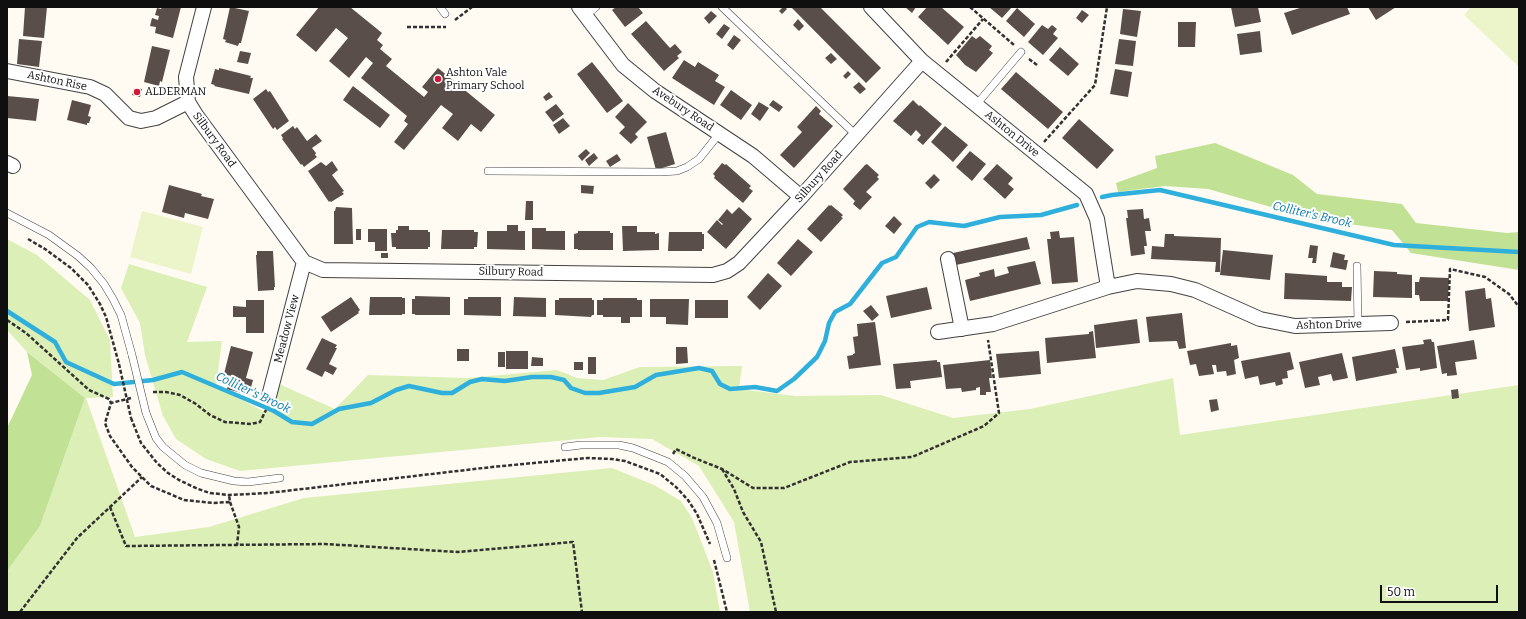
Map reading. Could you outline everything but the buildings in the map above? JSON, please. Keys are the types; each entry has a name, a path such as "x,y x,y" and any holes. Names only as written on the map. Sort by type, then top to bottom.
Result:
{"street":[{"name":"Silbury Road","path":"204,7 186,76 188,102 304,262 323,270 713,275 727,271 739,263 801,197 922,61"},
{"name":"Ashton Drive","path":"871,7 922,61 1086,194 1097,219 1108,287"},
{"name":"Avebury Road","path":"587,10 623,65 655,91 753,156 801,197"},
{"name":"Ashton Rise","path":"7,71 90,87 105,94 129,118 142,121 156,118 188,102"},
{"path":"948,259 962,329"},
{"name":"Meadow View","path":"269,396 304,262"},
{"name":"Ashton Drive","path":"938,332 986,326 1108,287 1137,281 1171,284 1196,290 1260,319 1296,326 1391,323"}],"lane":[{"path":"440,7 446,14"},
{"path":"722,7 856,135"},
{"path":"976,105 1021,52"},
{"path":"488,171 677,171 699,159 719,134"},
{"path":"7,213 49,235 78,256 91,268 104,284 114,299 121,315 146,413 156,438 163,447 185,466 201,473 234,482 280,478"},
{"path":"1357,266 1358,324"},
{"path":"565,447 581,445 619,445 641,451 668,462 685,476 703,497 717,523 727,558"}],"path":[{"path":"970,7 1037,65"},
{"path":"1034,152 1051,136 1095,84 1107,7"},
{"path":"937,74 983,19"},
{"path":"27,238 71,268 88,285 100,304 106,317 119,364 131,418"},
{"path":"1391,323 1448,320 1450,269 1485,277 1509,294 1519,307"},
{"path":"7,320 26,333 89,390 109,399 111,403"},
{"path":"660,474 676,448 692,457 722,469 753,488 784,488 850,462 912,457 984,426 999,413 986,326"},
{"path":"229,495 268,493 492,466 588,458 612,459 625,461 660,474 676,487 688,500 697,514 711,548"},
{"path":"722,469 734,489 743,512 761,542 776,612"},
{"path":"20,612 77,538 142,477"},
{"path":"230,502 239,527 237,545"},
{"path":"110,507 126,546 325,544 458,552 573,542 582,612"},
{"path":"713,554 726,612"}],"green space":[{"path":"1471,7 1519,7 1519,67 1464,15"},
{"path":"1215,143 1293,175 1317,194 1402,204 1416,223 1507,233 1519,232 1519,270 1411,253 1392,230 1313,219 1208,189 1165,186 1118,192 1116,183 1157,168 1155,156"},
{"path":"142,211 203,227 191,274 130,257"},
{"path":"7,239 37,255 90,300 110,340 113,397 86,398 135,537 209,527 304,498 612,468 654,485 681,501 692,518 713,572 720,612 7,612 7,571 40,526 85,398 27,352 7,330"},
{"path":"129,264 207,287 187,342 222,341 216,386 265,412 279,384 335,409 368,375 467,378 557,370 577,378 603,380 640,367 742,366 739,389 795,396 881,395 953,418 1030,409 1173,378 1180,435 1519,385 1519,612 750,612 734,522 699,466 652,439 600,437 240,471 206,459 176,439 163,416 145,355 140,323 121,288"},
{"path":"27,352 85,398 40,526 7,571 7,428 32,375"}],"waterway":[{"name":"Colliter's Brook","path":"1102,197 1160,190 1394,245 1519,252"},
{"name":"Colliter's Brook","path":"7,311 55,342 66,362 114,384 153,380 182,372 274,411 292,422 312,424 339,409 371,403 396,390 409,386 442,393 452,393 470,382 482,379 505,381 532,377 551,377 564,380 571,388 585,393 599,393 635,387 656,375 699,368 712,371 720,384 730,389 755,387 777,391 794,379 817,357 825,341 829,323 835,312 850,304 882,263 896,257 917,227 929,222 964,226 1000,217 1041,215 1077,205"}],"place":[{"name":"Ashton Vale Primary School","path":"438,79"},
{"name":"ALDERMAN","path":"137,92"}]}
